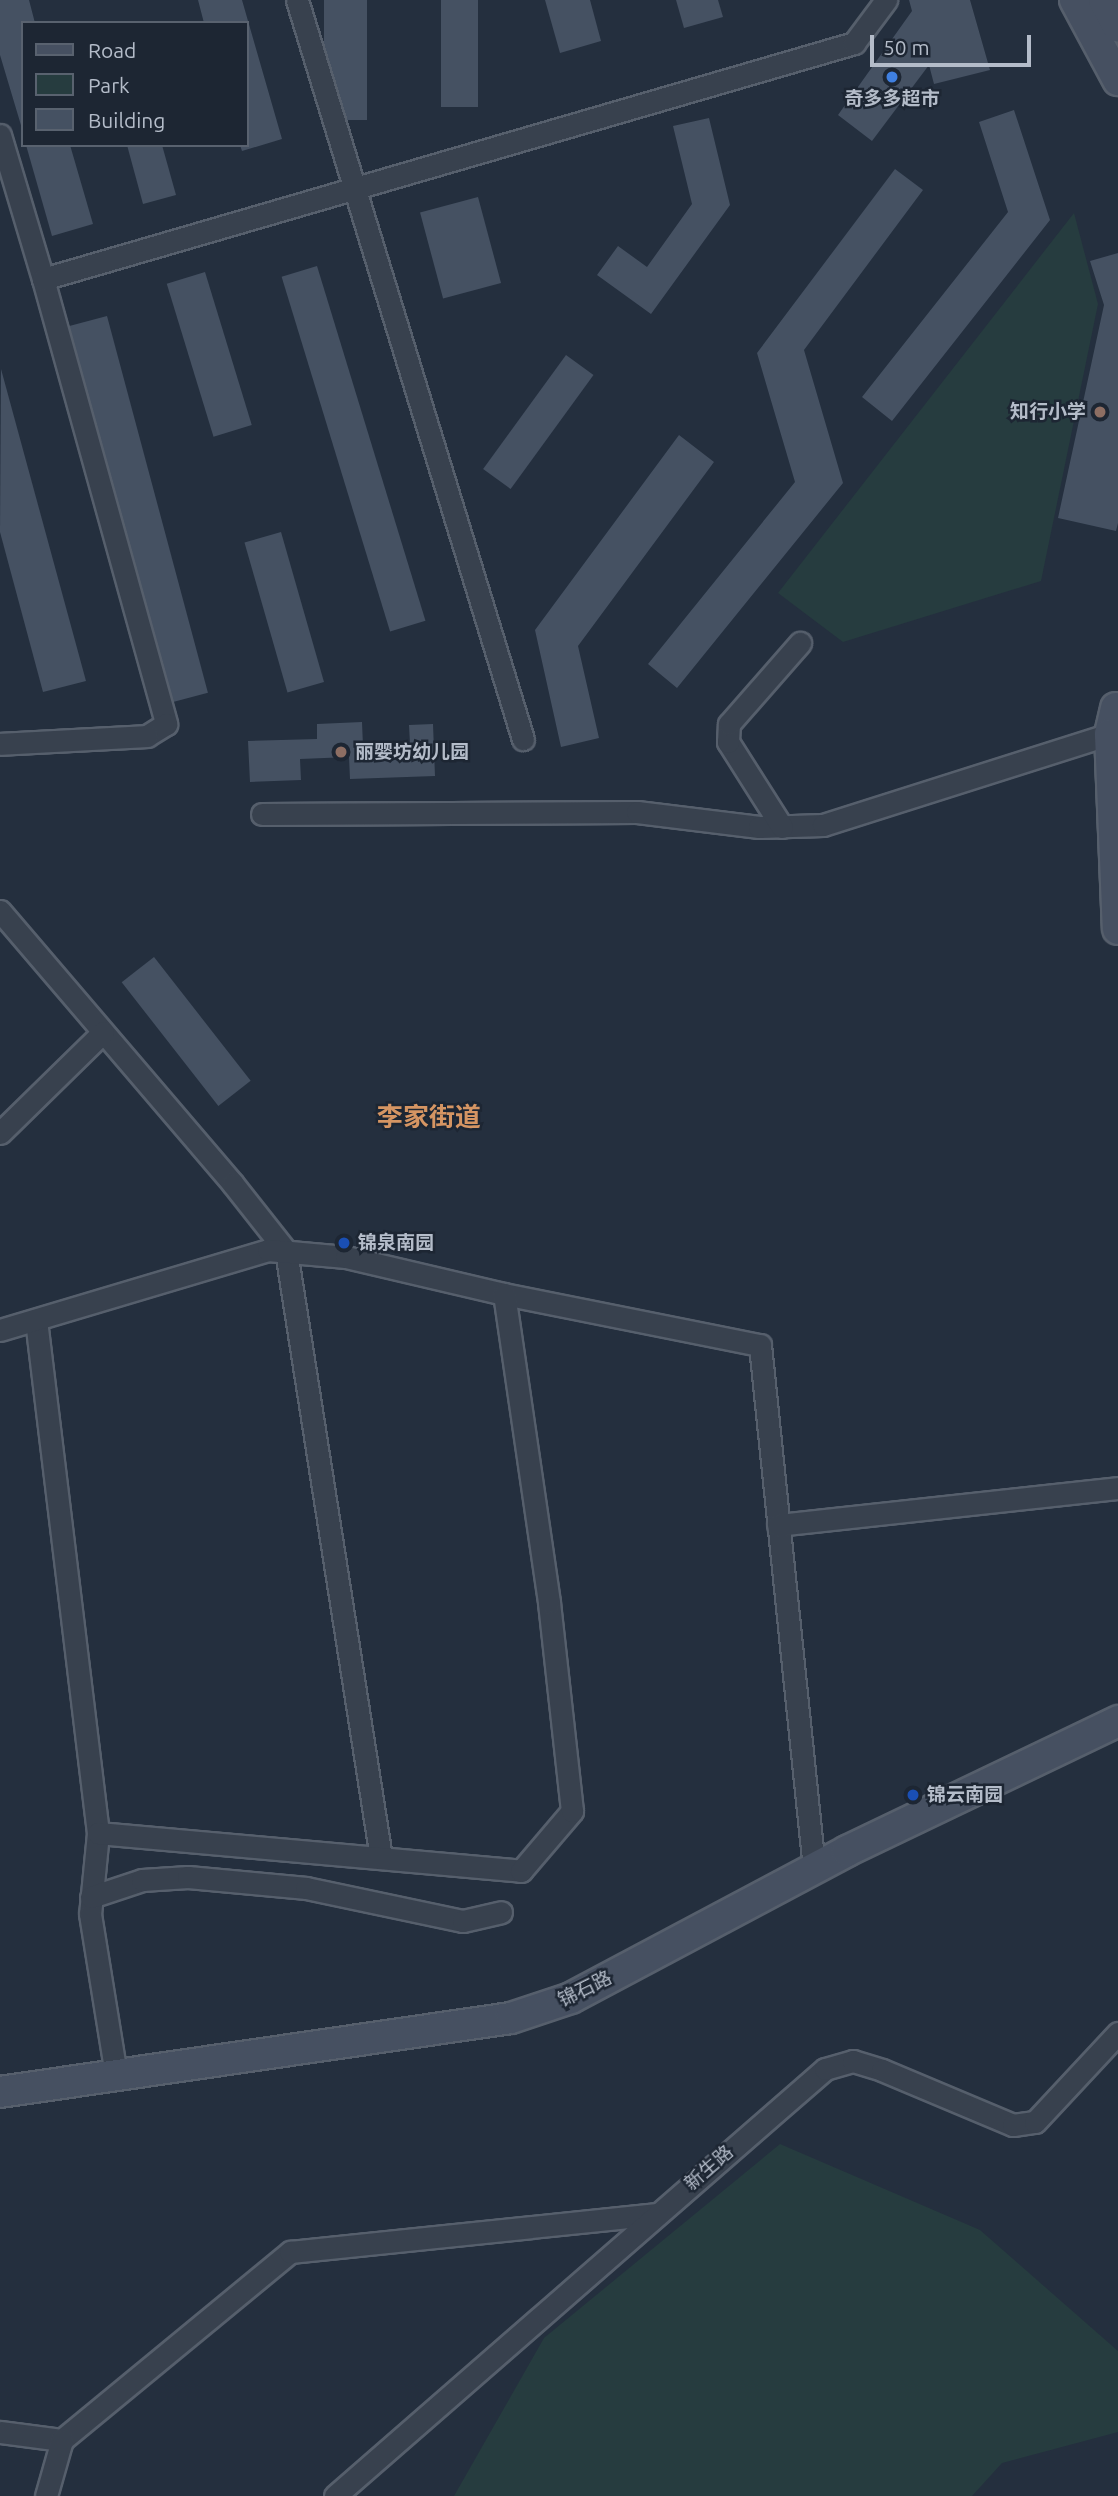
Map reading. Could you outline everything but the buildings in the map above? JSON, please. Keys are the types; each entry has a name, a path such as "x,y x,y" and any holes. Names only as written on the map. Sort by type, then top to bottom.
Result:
{"street":[{"path":"297,0 352,189 523,739"},
{"path":"43,279 854,43 886,0"},
{"path":"1076,0 1118,80"},
{"path":"1104,0 1118,26"},
{"path":"0,135 43,279 166,724 146,736 0,744"},
{"path":"782,827 727,742 729,724 800,643"},
{"path":"262,814 637,812 759,827 822,825 1116,718 1118,929"},
{"path":"0,911 286,1251 381,1858"},
{"path":"0,1133 103,1032"},
{"path":"0,1330 247,1254 268,1250 346,1258 503,1294 760,1345 814,1868"},
{"path":"99,1833 521,1871 572,1811 550,1602 503,1294"},
{"path":"36,1320 99,1833 90,1914 116,2076"},
{"path":"778,1525 1118,1488"},
{"name":"锦石路","path":"0,2092 511,2018 571,1998 814,1868 1118,1721"},
{"path":"91,1897 142,1881 188,1877 306,1888 463,1921 501,1912"},
{"name":"新生路","path":"335,2496 655,2214 825,2069 853,2062 882,2070 1013,2126 1035,2122 1118,2033"},
{"path":"46,2496 62,2440 290,2252 655,2214"},
{"path":"0,2432 62,2440"}],"green space":[{"path":"1074,213 1098,304 1041,581 843,642 778,593"},
{"path":"780,2144 980,2230 1118,2351 1118,2432 1002,2463 972,2496 454,2496 544,2338"}],"place":[{"name":"奇多多超市","path":"892,77"},
{"name":"知行小学","path":"1100,412"},
{"name":"丽婴坊幼儿园","path":"341,752"},
{"name":"锦泉南园","path":"344,1243"},
{"name":"锦云南园","path":"913,1795"}],"district":[{"name":"李家街道","path":"429,1117"}]}
